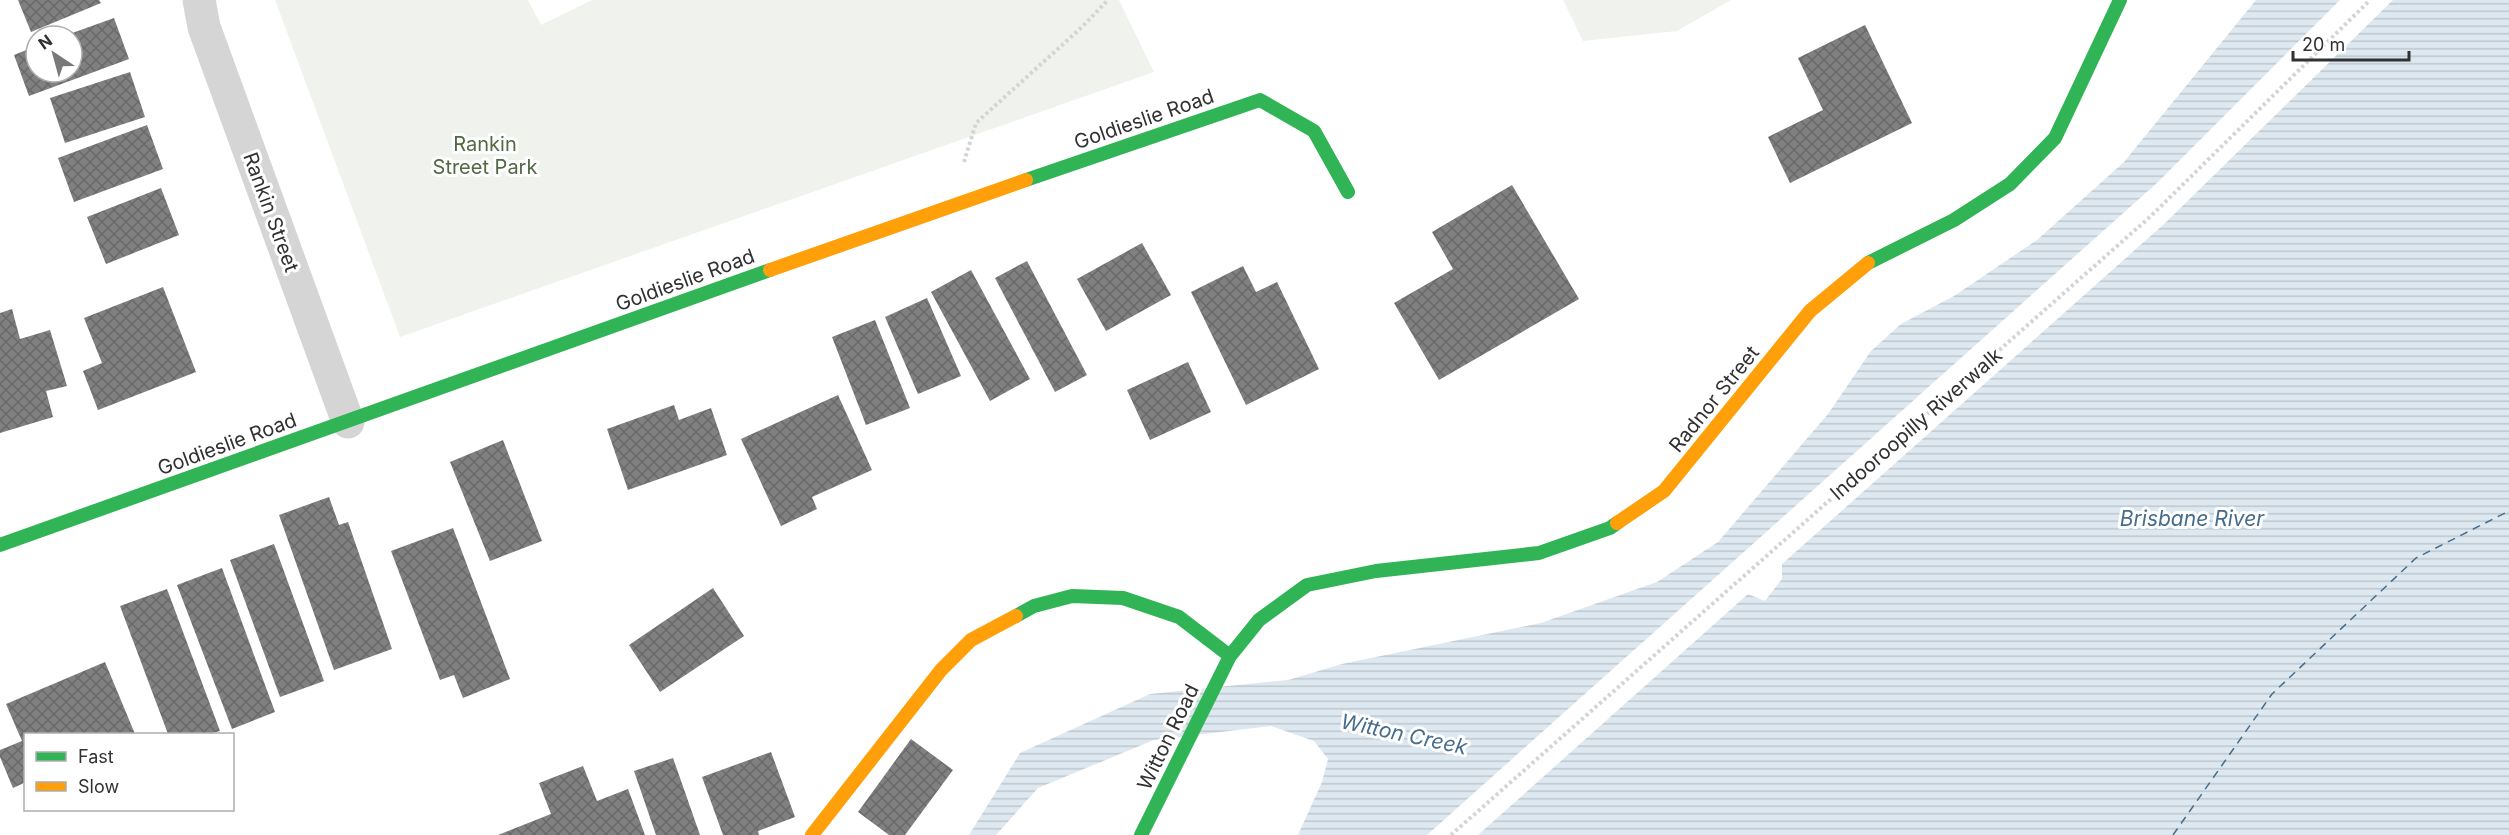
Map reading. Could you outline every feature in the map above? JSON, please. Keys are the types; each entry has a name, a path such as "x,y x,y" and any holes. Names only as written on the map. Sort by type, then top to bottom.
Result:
{"street":[{"name":"Rankin Street","path":"199,0 204,27 348,422"},
{"name":"Radnor Street","path":"1230,656 1259,620 1307,585 1376,571 1539,553 1610,528 1664,491 1810,311 1863,265 1954,220 2010,184 2055,138 2120,0"},
{"name":"Goldieslie Road","path":"0,545 930,213 1260,100 1314,131 1348,192"},
{"path":"812,835 940,670 971,640 1034,606 1072,596 1123,598 1179,617 1230,656"},
{"name":"Witton Road","path":"1141,835 1230,656"}],"path":[{"path":"962,168 976,123 1083,27 1108,0"},
{"name":"Indooroopilly Riverwalk","path":"1451,835 2151,216 2370,0"}],"green space":[{"name":"Rankin Street Park","path":"275,0 528,0 541,25 592,0 1119,0 1154,72 400,337"},
{"path":"1563,0 1731,0 1677,31 1583,41"}],"water":[{"name":"Brisbane River","path":"2256,0 2509,0 2509,835 1298,835 1322,782 1328,759 1314,741 1271,726 1154,740 1038,788 996,835 969,835 1020,753 1150,694 1288,680 1342,664 1541,623 1657,582 1718,542 1828,414 1871,351 1901,324 1954,296 2037,240 2124,162"}],"pier":[{"path":"2340,0 2393,0 2164,224 1782,564 1782,579 1765,601 1748,594 1478,835 1427,835 2158,182"}],"building":[{"path":"18,0 99,0 101,3 50,24 28,24"},
{"path":"114,18 129,59 84,76 84,29"},
{"path":"1865,25 1912,123 1790,183 1768,137 1823,110 1798,58"},
{"path":"24,51 24,82 14,55"},
{"path":"130,72 145,117 65,143 50,98"},
{"path":"25,84 61,84 29,96"},
{"path":"147,125 163,169 74,202 58,158"},
{"path":"1512,185 1579,299 1439,380 1394,303 1453,269 1432,232"},
{"path":"161,188 179,235 106,264 87,217"},
{"path":"1142,243 1171,295 1106,331 1077,279"},
{"path":"1027,261 1087,375 1055,392 995,278"},
{"path":"1243,266 1256,292 1277,282 1319,369 1246,405 1191,292"},
{"path":"971,270 1030,379 990,401 931,292"},
{"path":"163,287 196,372 98,410 83,371 102,363 84,318"},
{"path":"927,298 961,376 918,394 885,317"},
{"path":"12,309 20,339 50,330 67,386 46,391 53,417 0,433 0,313"},
{"path":"875,320 910,408 866,425 832,337"},
{"path":"1188,362 1211,412 1150,440 1127,390"},
{"path":"838,395 872,470 812,497 817,509 781,526 741,439"},
{"path":"674,405 679,420 711,408 727,455 628,490 607,429"},
{"path":"503,440 542,541 490,561 450,462"},
{"path":"329,497 339,525 348,522 392,649 334,670 279,515"},
{"path":"453,528 510,679 463,698 454,675 440,680 391,551"},
{"path":"274,544 324,681 280,697 230,560"},
{"path":"222,568 275,712 232,729 177,585"},
{"path":"713,588 744,636 660,692 629,645"},
{"path":"167,589 220,731 168,733 120,606"},
{"path":"105,662 135,733 24,733 24,783 13,788 0,757 0,750 22,741 6,704"},
{"path":"911,739 953,770 905,835 889,835 858,812"},
{"path":"771,752 795,817 758,831 759,835 723,835 702,777"},
{"path":"673,758 700,835 656,835 634,771"},
{"path":"583,766 597,801 628,789 645,835 498,835 551,814 539,783"}],"ferry route":[{"path":"2173,835 2272,694 2416,558 2509,511"}],"traffic: fast":[{"path":"1868,263 1954,220 2010,184 2055,138 2120,0"},
{"path":"1026,180 1260,100 1314,131 1348,192"},
{"path":"0,545 770,270"},
{"path":"1141,835 1230,656 1259,620 1307,585 1376,571 1539,553 1610,528 1617,523"},
{"path":"1016,616 1034,606 1072,596 1123,598 1179,617 1230,656"}],"traffic: slow":[{"path":"770,270 1026,180"},
{"path":"1617,523 1664,491 1810,311 1868,263"},
{"path":"812,835 941,670 971,640 1016,616"}],"water label":[{"name":"Witton Creek","path":"1404,734"}]}
